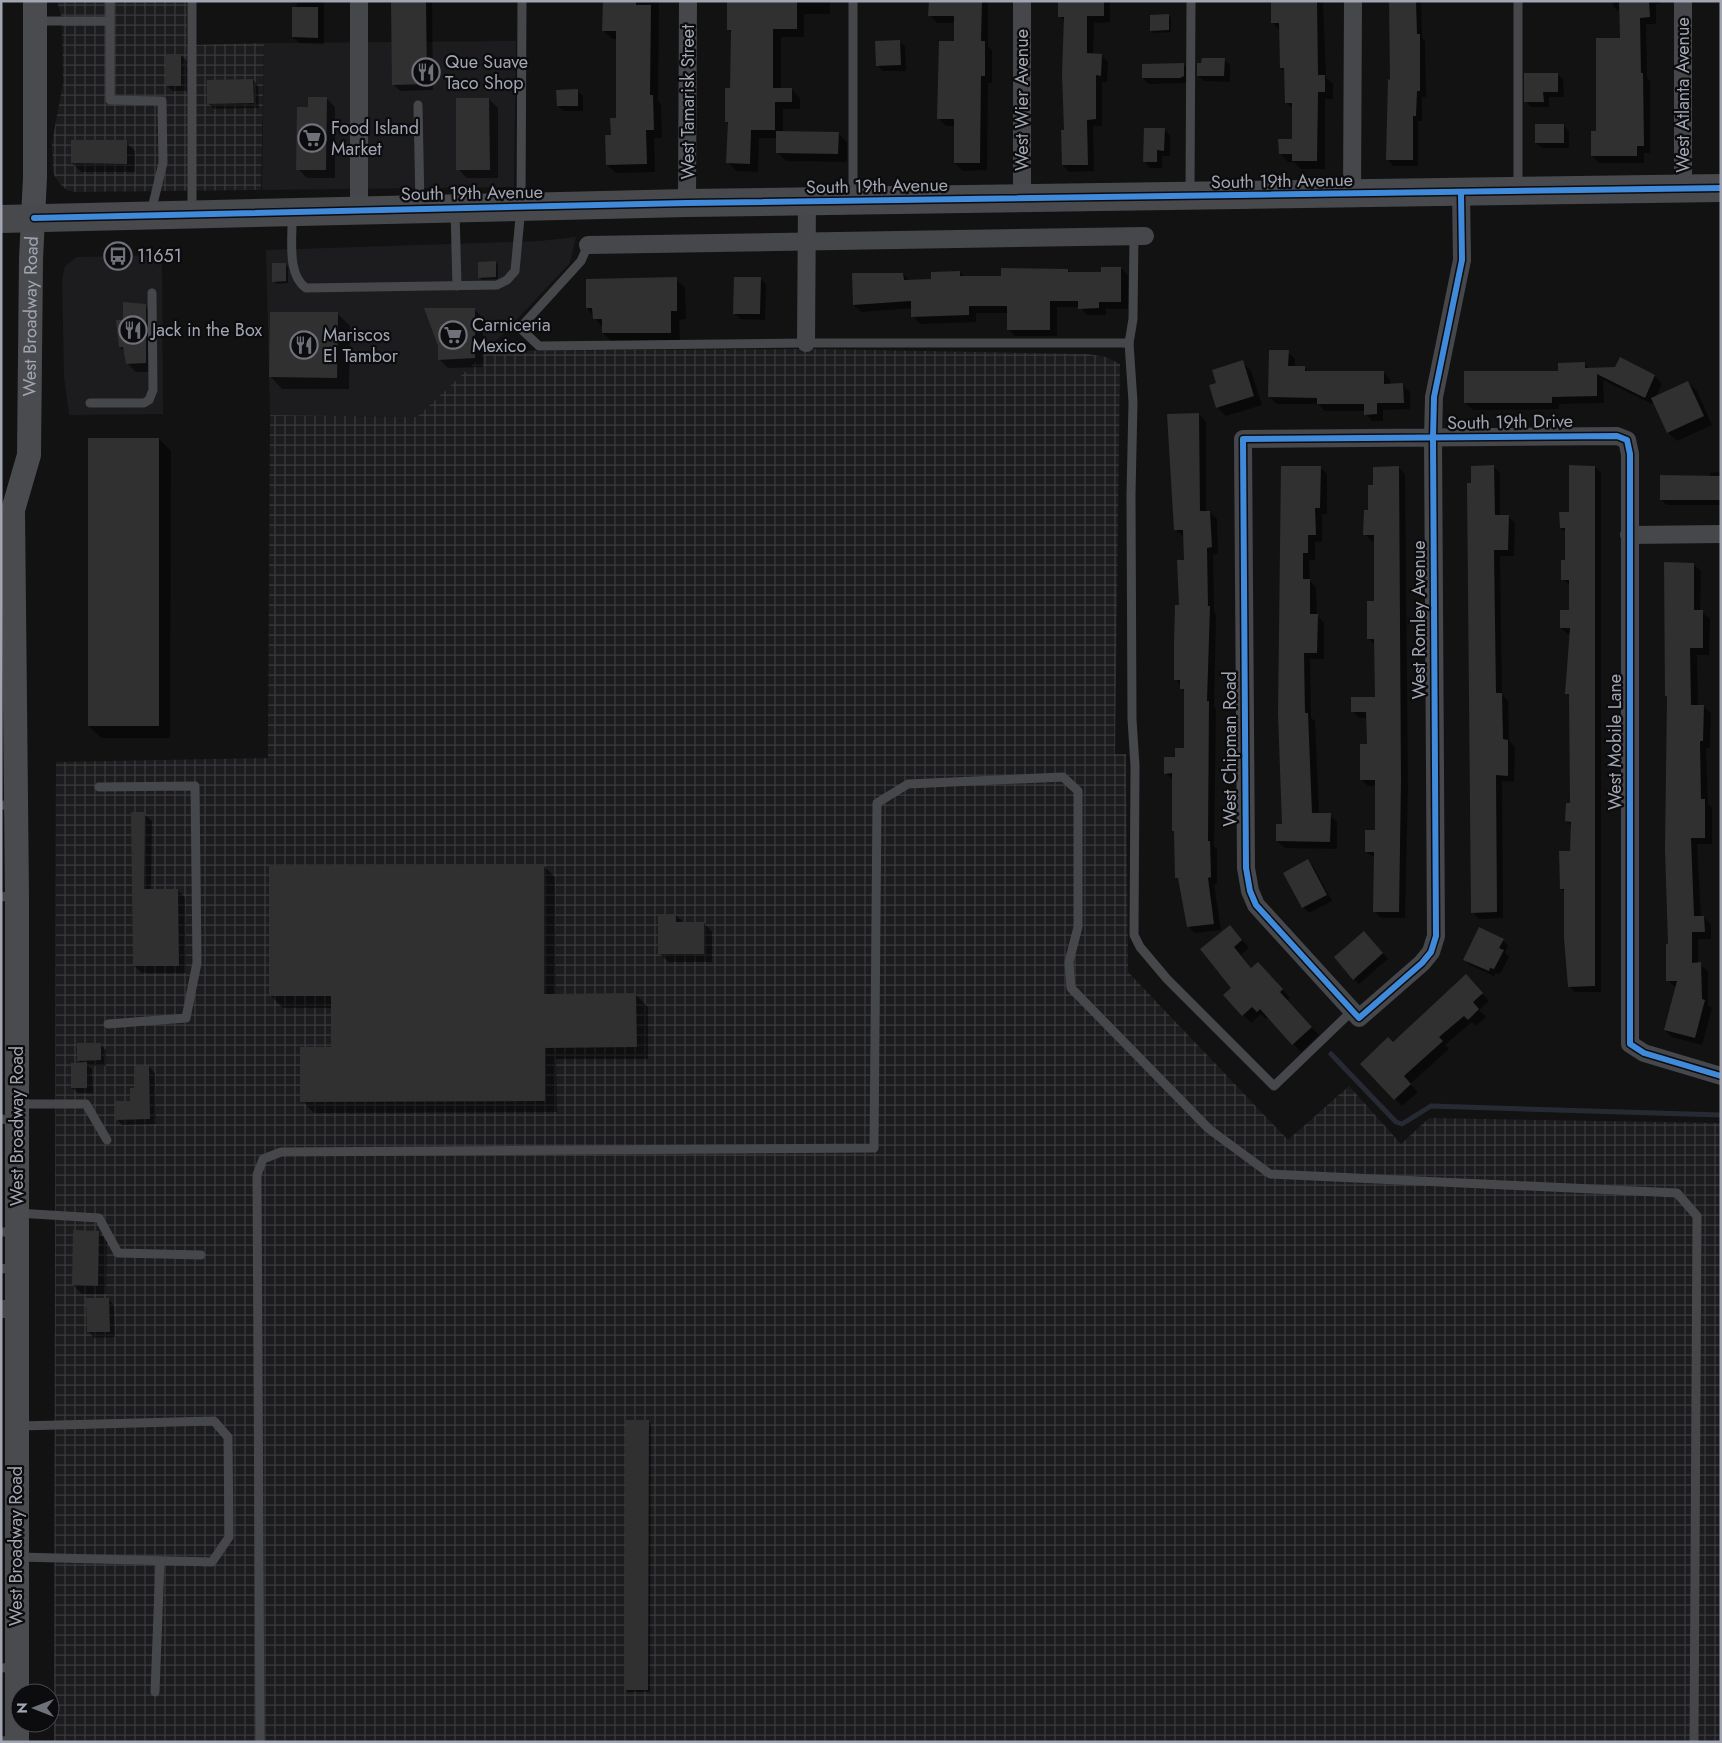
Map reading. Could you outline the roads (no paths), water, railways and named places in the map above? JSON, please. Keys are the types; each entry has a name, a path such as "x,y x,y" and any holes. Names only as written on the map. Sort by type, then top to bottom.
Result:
{"main road":[{"name":"West Broadway Road","path":"7,510 29,455 31,259 34,218 35,11"},
{"name":"South 19th Avenue","path":"1,219 192,213 687,203 1352,195 1721,188"},
{"name":"West Broadway Road","path":"1,483 7,510 8,677 13,749 9,806 12,1114 12,1226 9,1309 17,1426 16,1557 9,1606 12,1741"}],"street":[{"path":"359,1 359,210"},
{"name":"West Tamarisk Street","path":"687,203 688,1"},
{"name":"West Wier Avenue","path":"1022,1 1022,199"},
{"path":"1352,195 1353,1"},
{"name":"West Atlanta Avenue","path":"1683,1 1683,189"},
{"name":"West Romley Avenue","path":"1356,1014 1422,963 1431,952 1436,936 1434,397 1462,260 1461,192"},
{"path":"806,342 807,201"},
{"path":"588,245 1139,236"},
{"name":"South 19th Drive","path":"1243,439 1617,436 1627,440"},
{"name":"West Chipman Road","path":"1243,439 1248,881 1256,905 1356,1014"},
{"name":"West Mobile Lane","path":"1627,440 1630,454 1630,1044 1644,1053 1721,1076"},
{"path":"1629,535 1721,534"}],"lane":[{"path":"110,1 110,100 162,101 163,163 150,214"},
{"path":"192,1 192,213"},
{"path":"292,211 294,273 299,283 306,288 497,285 507,280 515,271 521,207 522,1"},
{"path":"853,1 853,201"},
{"path":"1190,197 1191,1"},
{"path":"1518,1 1518,192"},
{"path":"35,11 110,21"},
{"path":"418,105 420,209"},
{"path":"455,208 457,286"},
{"path":"1139,236 1133,319 1129,344 1133,402 1131,514 1132,719 1135,766 1134,935 1140,947 1167,979 1274,1086 1356,1014"},
{"path":"588,245 582,261 520,328 538,346 806,342 1129,344"},
{"path":"90,403 144,403 149,400 153,390 152,293"},
{"path":"260,1742 257,1175 263,1159 281,1152 874,1148 877,803 908,784 1063,778 1078,791 1078,926 1069,962 1071,988 1209,1129 1270,1174 1677,1193 1696,1216 1694,1742"},
{"path":"99,787 195,786 197,963 186,1018 108,1024"},
{"path":"12,1114 86,1104 107,1140"},
{"path":"12,1226 99,1218 118,1253 201,1255"},
{"path":"16,1557 212,1562 229,1537 228,1437 214,1422 17,1426"},
{"path":"155,1692 160,1560"}],"waterway":[{"path":"1331,1054 1396,1122 1402,1124 1431,1106 1721,1115"}],"place":[{"name":"Que Suave Taco Shop","path":"426,72"},
{"name":"Food Island Market","path":"312,138"},
{"name":"11651","path":"118,256"},
{"name":"Jack in the Box","path":"133,330"},
{"name":"Carniceria Mexico","path":"453,335"},
{"name":"Mariscos El Tambor","path":"304,345"}]}
